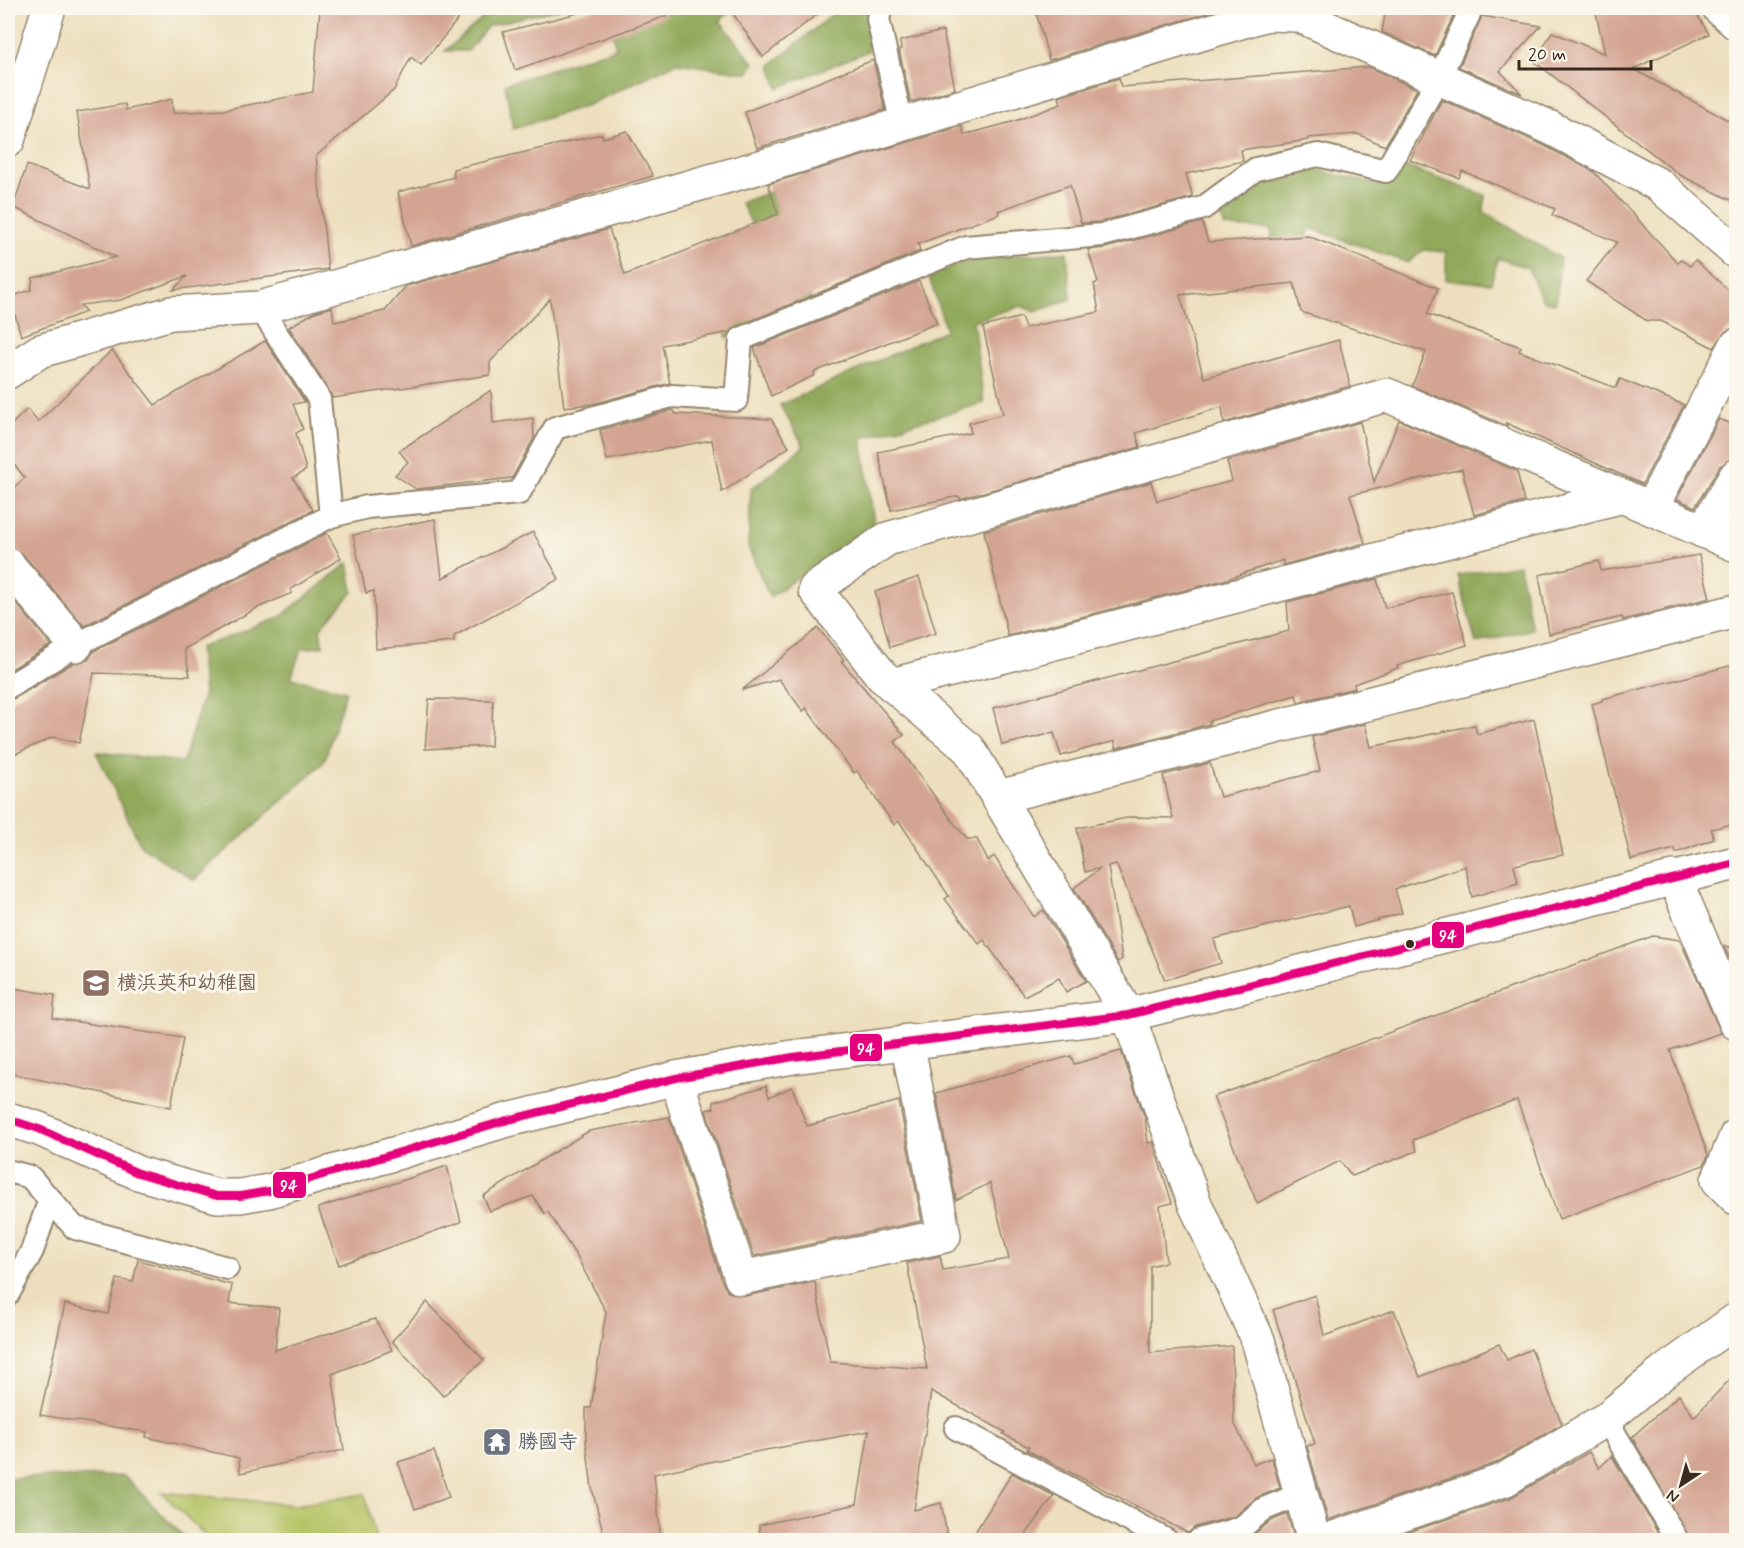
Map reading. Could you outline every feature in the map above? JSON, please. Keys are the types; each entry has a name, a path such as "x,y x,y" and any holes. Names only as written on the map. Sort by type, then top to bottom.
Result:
{"street":[{"path":"8,140 49,8"},
{"path":"1719,8 1737,22"},
{"path":"8,372 40,351 171,313 260,308 902,125 1267,14 1298,11 1551,128 1659,185 1737,252"},
{"path":"892,685 1637,502 1737,346"},
{"path":"1314,1540 1258,1340 1195,1204 1128,1015 969,750 882,676 815,589 887,539 1387,395 1737,545"},
{"path":"1703,531 1737,476"},
{"path":"8,565 76,645"},
{"path":"998,797 1737,611"},
{"path":"8,1119 39,1129 138,1173 217,1196 240,1196 269,1191 504,1121 676,1078 793,1057 907,1041 1128,1015 1737,863"},
{"path":"1674,877 1737,1023"},
{"path":"676,1078 741,1278 945,1236 907,1041"},
{"path":"1737,1136 1718,1180 1737,1198"},
{"path":"1328,1540 1504,1480 1606,1419 1665,1371 1737,1320"}],"lane":[{"path":"881,8 878,19 902,125"},
{"path":"8,687 76,645 331,516 367,507 519,493 555,428 672,396 736,400 741,339 966,247 1102,235 1203,208 1256,169 1318,155 1386,171 1439,78 1469,14 1469,8"},
{"path":"260,308 319,399 331,516"},
{"path":"8,1171 30,1177 75,1228 227,1268"},
{"path":"8,1294 32,1251 50,1199"},
{"path":"1606,1419 1677,1540"},
{"path":"956,1428 1166,1540"},
{"path":"1199,1540 1241,1528 1264,1509 1301,1494"}],"green space":[{"path":"494,8 562,8 488,26 468,51 445,51"},
{"path":"606,8 734,8 720,21 754,63 748,73 676,63 588,105 513,129 505,84 616,48"},
{"path":"840,8 867,8 868,51 778,88 771,65"},
{"path":"1398,164 1485,195 1484,212 1560,258 1556,303 1543,301 1528,268 1498,258 1491,283 1446,280 1446,252 1424,250 1408,263 1310,228 1292,274 1277,271 1271,229 1225,227 1218,207 1256,183 1318,170 1382,186"},
{"path":"777,189 811,299 727,338 722,320 772,263 741,203"},
{"path":"1067,252 1071,299 1035,312 1021,306 973,321 984,403 862,438 874,523 770,597 748,547 751,489 804,446 780,405 946,330 929,277 970,258"},
{"path":"348,563 353,592 320,629 323,646 301,649 291,678 346,691 324,762 194,880 141,846 96,752 183,762 204,693 199,648 279,618"},
{"path":"1519,565 1532,629 1476,643 1458,575"},
{"path":"124,1476 187,1540 8,1540 8,1478"},
{"path":"161,1492 295,1505 365,1494 376,1540 210,1540"}],"building":[{"path":"320,8 467,8 421,65 411,57 394,90 316,156 328,269 173,290 187,276 121,300 80,305 86,312 21,336 10,297 31,290 33,278 116,257 13,207 27,165 90,189 77,112 125,104 126,110 172,99 173,113 223,110 313,92"},
{"path":"598,8 663,8 666,16 515,70 503,32"},
{"path":"729,8 825,8 763,57"},
{"path":"1035,8 1216,8 1217,10 1049,60"},
{"path":"1386,8 1452,8 1451,11 1455,12 1435,56 1382,32"},
{"path":"1595,8 1693,8 1709,34 1633,69 1737,125 1737,203 1680,175 1535,62 1552,32 1605,54"},
{"path":"1482,16 1541,26 1500,71 1522,94 1459,67"},
{"path":"943,31 955,89 911,102 899,50 901,49 900,41"},
{"path":"873,60 885,110 757,148 745,112"},
{"path":"1368,67 1417,89 1385,146 1358,134 1308,138 1308,140 1241,150 1243,161 1186,174 1193,197 1100,222 1081,223 1070,185 998,211 999,214 918,244 920,251 736,327 730,332 662,345 670,383 593,404 564,407 550,299 490,362 490,375 333,398 289,327 315,312 332,307 334,322 385,311 406,286 609,229 625,275 778,214 768,184 962,126 964,135 1015,121 1061,104 1059,97 1119,78 1121,87"},
{"path":"1442,100 1543,145 1593,171 1678,263 1680,259 1690,266 1695,260 1737,298 1737,327 1726,331 1714,348 1661,321 1647,321 1586,281 1617,242 1552,215 1555,209 1462,171 1459,178 1410,160"},
{"path":"627,131 653,176 411,246 398,192 454,177 453,169 602,134 603,138"},
{"path":"1202,222 1208,242 1308,236 1438,288 1427,314 1521,347 1519,351 1616,388 1620,379 1684,405 1642,484 1506,423 1507,426 1412,386 1426,352 1301,312 1294,283 1180,295 1204,378 1339,340 1350,386 1224,423 1222,407 1136,433 1140,447 960,499 959,496 891,510 878,452 971,433 969,423 1003,414 983,327 1021,317 1025,328 1099,312 1094,284 1098,282 1088,250 1105,248"},
{"path":"919,281 937,323 814,372 815,375 771,396 754,348"},
{"path":"265,341 305,402 293,404 303,429 296,433 306,470 293,478 313,510 84,626 22,553 8,547 8,492 25,478 8,457 8,428 27,409 38,422 112,350 155,405"},
{"path":"491,390 493,423 533,418 534,438 512,478 416,489 395,475 408,462 399,451"},
{"path":"673,410 676,414 771,419 789,447 722,492 712,440 607,460 600,430"},
{"path":"1719,419 1737,426 1737,451 1733,458 1720,466 1695,507 1677,499"},
{"path":"1399,420 1517,471 1524,502 1474,515 1462,469 1350,495 1365,543 1283,565 1283,560 1224,580 1008,636 984,531 1151,482 1157,501 1232,481 1227,461 1360,422 1374,482"},
{"path":"435,519 442,578 533,532 559,579 454,636 454,642 376,649 374,591 366,593 353,535"},
{"path":"327,533 341,558 290,590 292,593 255,609 184,649 190,676 94,673 79,743 53,737 8,757 8,700 73,663 88,660 94,651"},
{"path":"1699,555 1710,598 1623,620 1622,617 1549,634 1539,575 1599,561 1601,571"},
{"path":"919,577 936,633 890,647 875,592"},
{"path":"1377,579 1385,608 1452,592 1467,645 1397,666 1398,668 1354,684 1355,688 1298,702 1296,695 1209,721 1210,724 1116,748 1115,741 1061,756 1054,733 1002,745 993,708 1289,631 1287,602"},
{"path":"8,593 51,645 8,671"},
{"path":"818,628 844,660 841,661 904,735 895,742 954,823 967,839 977,839 988,861 994,856 1034,917 1043,910 1086,981 1066,992 1059,978 1024,996 984,940 979,944 945,899 949,896 899,821 894,825 857,771 854,773 806,708 803,711 779,679 742,690"},
{"path":"1737,664 1737,823 1711,829 1714,839 1676,853 1675,849 1631,860 1592,704 1602,699"},
{"path":"429,699 493,700 491,746 425,749"},
{"path":"1534,719 1563,855 1514,865 1518,883 1472,897 1465,866 1395,889 1402,913 1354,927 1349,906 1214,939 1221,963 1165,980 1116,864 1108,866 1122,959 1118,962 1074,888 1101,868 1085,872 1077,828 1132,817 1173,818 1163,775 1210,763 1220,797 1320,771 1312,737 1365,724 1371,747 1475,725 1477,734"},
{"path":"1653,936 1680,940 1721,1033 1670,1050 1708,1155 1704,1165 1559,1219 1517,1100 1413,1140 1417,1151 1352,1176 1340,1161 1257,1203 1213,1097"},
{"path":"1724,946 1737,948 1737,976"},
{"path":"8,987 55,995 53,1018 183,1038 171,1107 8,1073"},
{"path":"1121,1051 1145,1118 1148,1143 1153,1142 1172,1203 1160,1206 1166,1262 1150,1266 1150,1353 1232,1346 1234,1422 1254,1464 1272,1458 1280,1488 1256,1498 1235,1516 1195,1527 1188,1533 1027,1450 1029,1447 1003,1434 1005,1432 931,1391 914,1510 941,1503 948,1540 760,1540 759,1525 857,1504 869,1431 654,1474 661,1540 605,1540 592,1488 586,1442 586,1408 591,1408 606,1312 577,1257 548,1212 545,1214 533,1196 490,1211 483,1196 589,1131 669,1117 723,1284 728,1292 745,1296 815,1282 830,1362 927,1369 907,1263 940,1256 943,1270 1009,1259 990,1183 956,1200 936,1093 1071,1056 1074,1064"},
{"path":"766,1086 769,1097 792,1087 807,1126 899,1101 922,1221 754,1256 706,1110 714,1108 713,1102"},
{"path":"447,1166 461,1222 339,1265 318,1208"},
{"path":"138,1260 232,1285 229,1303 279,1308 275,1350 375,1319 392,1350 332,1374 344,1450 240,1473 239,1458 146,1437 147,1432 40,1415 65,1304 108,1314 117,1279 133,1282"},
{"path":"1315,1295 1324,1336 1394,1310 1420,1377 1499,1344 1507,1360 1531,1349 1562,1424 1496,1463 1328,1520 1307,1446 1315,1444 1273,1310"},
{"path":"427,1302 484,1360 443,1396 392,1341"},
{"path":"1737,1372 1737,1540 1690,1540 1632,1437 1679,1395 1694,1417"},
{"path":"434,1451 449,1497 415,1509 398,1462"},
{"path":"1589,1452 1599,1468 1612,1456 1662,1540 1385,1540 1510,1498"},
{"path":"1012,1473 1054,1496 1022,1540 970,1540"},
{"path":"1287,1514 1295,1540 1246,1540 1271,1521"}],"transit line":[{"name":"94","path":"8,1119 39,1129 138,1173 217,1196 240,1196 269,1191 504,1121 676,1078 793,1057 1128,1015 1736,863"}],"place":[{"name":"横浜英和幼稚園","path":"96,983"},
{"name":"勝國寺","path":"497,1442"}]}
